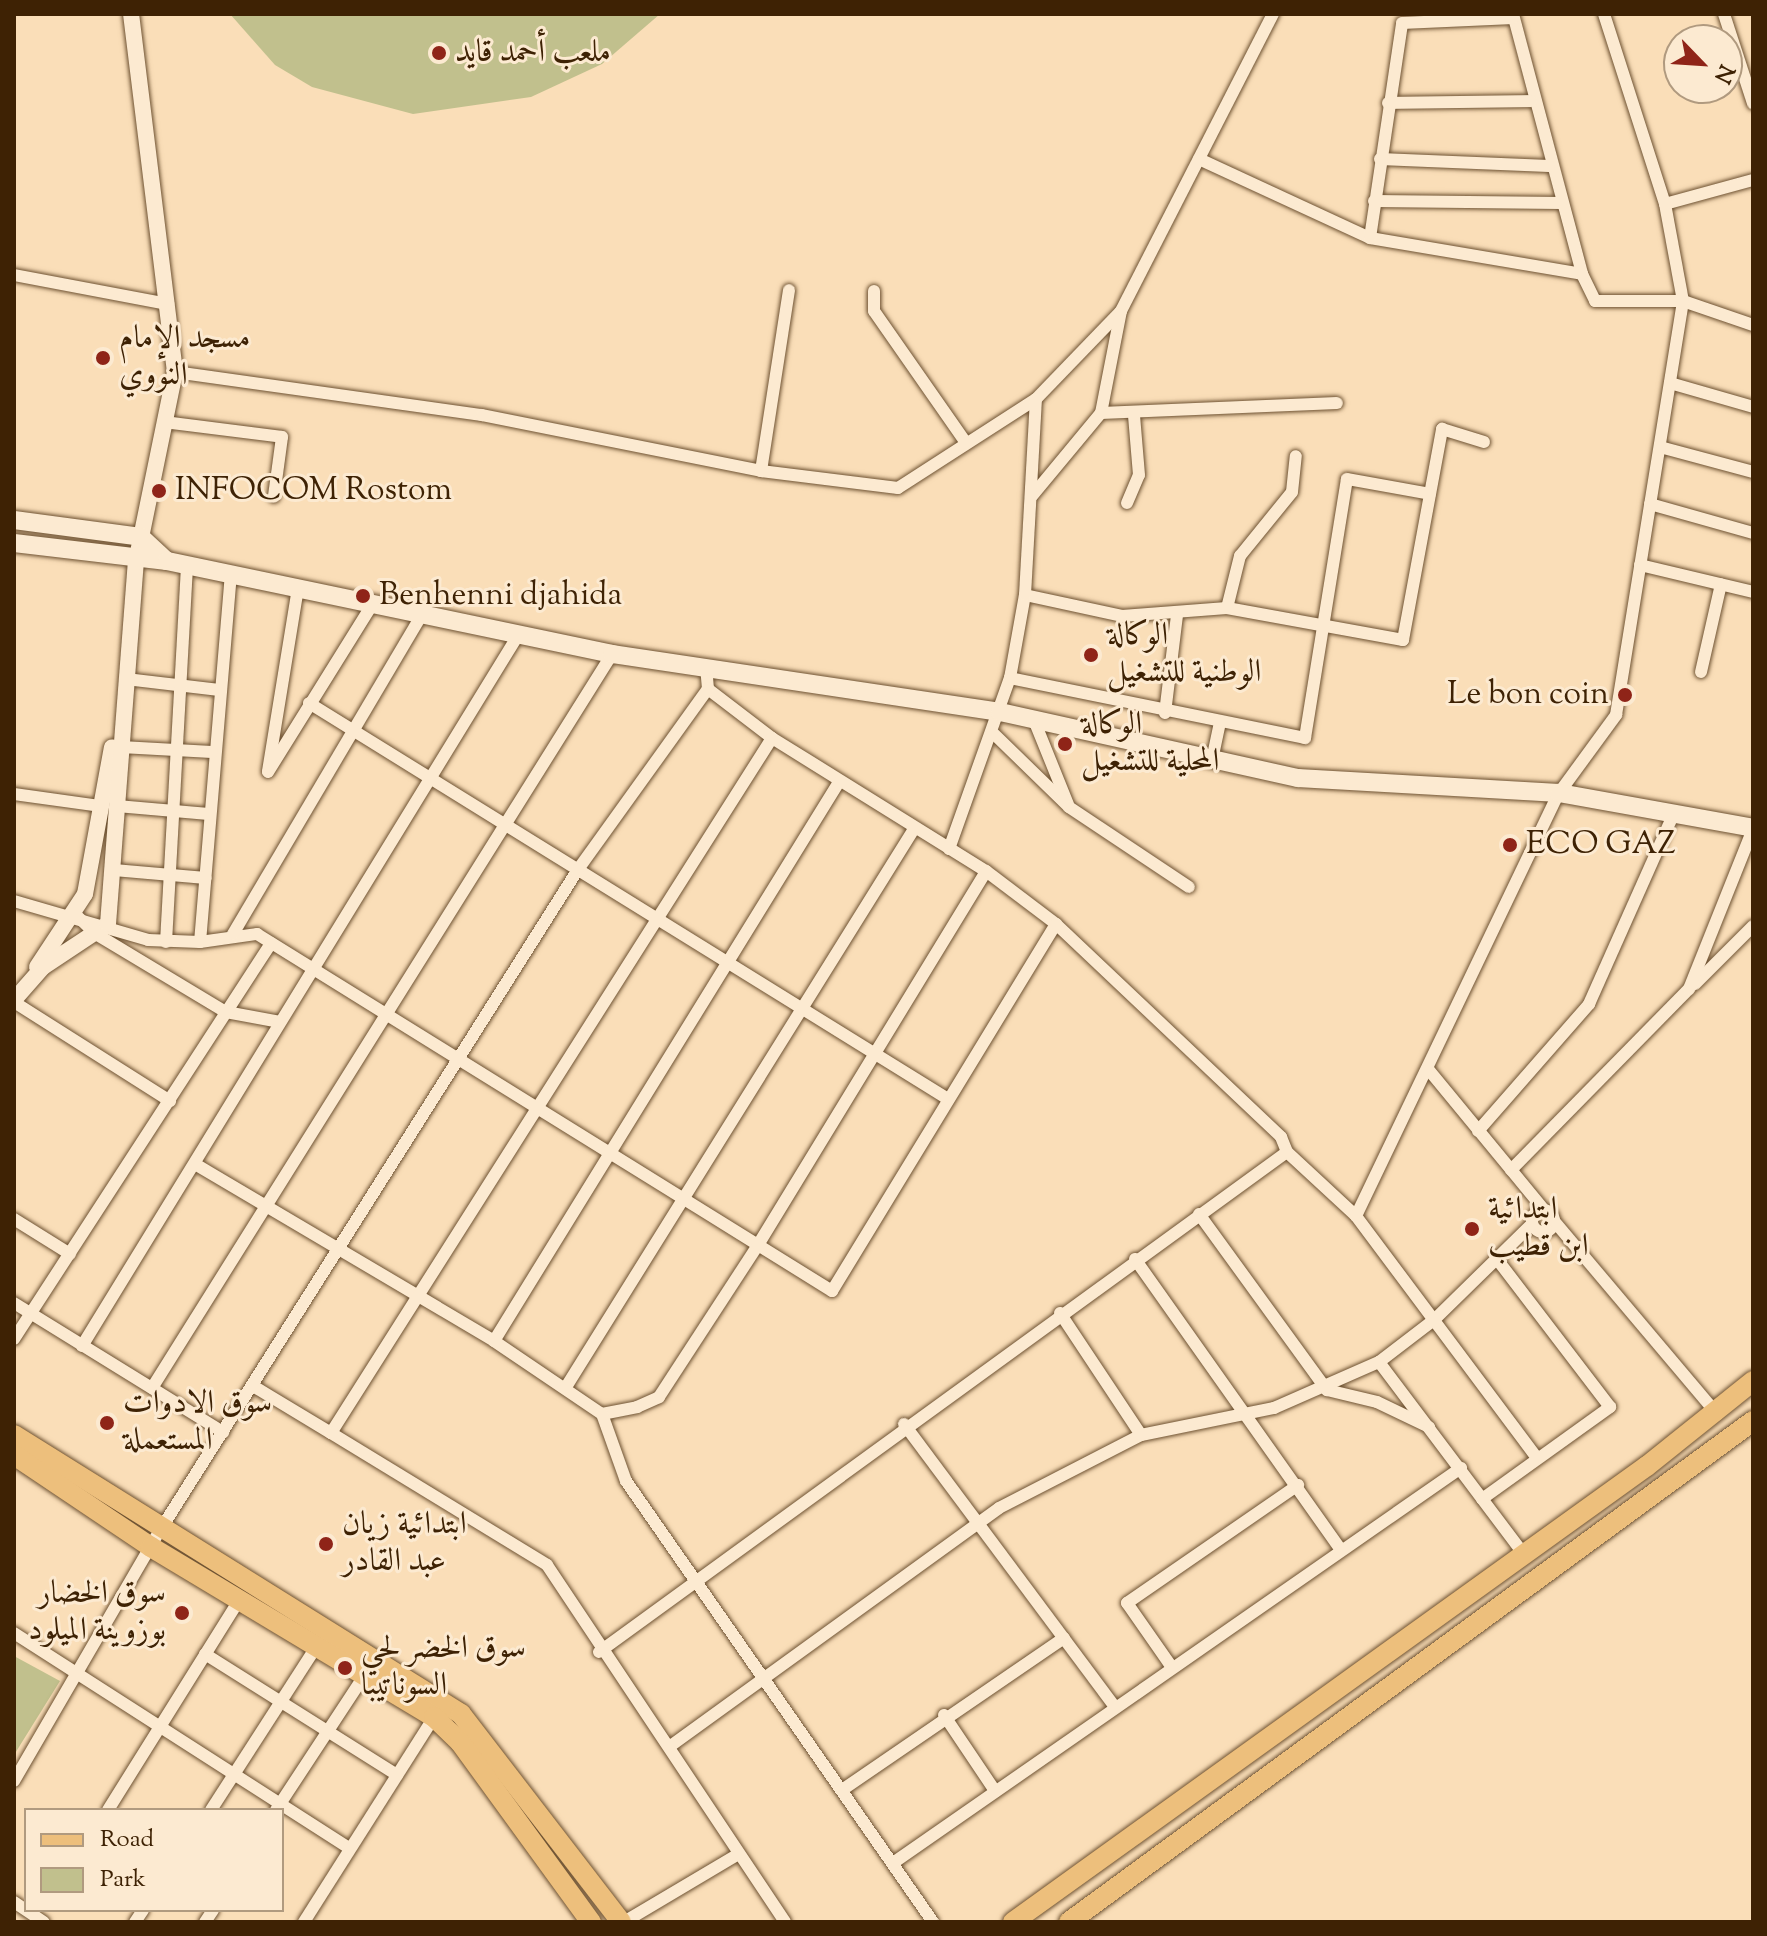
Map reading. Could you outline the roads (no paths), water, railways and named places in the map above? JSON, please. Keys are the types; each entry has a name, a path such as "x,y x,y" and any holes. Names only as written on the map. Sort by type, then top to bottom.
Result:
{"main road":[{"path":"14,520 141,537 167,561"},
{"path":"14,543 136,562 167,561 517,637 612,654 1000,712 1298,778 1559,793 1753,828"},
{"path":"1013,1922 1717,1414 1753,1381"},
{"path":"1069,1922 1753,1421"},
{"path":"14,1435 239,1600 434,1717 460,1742 583,1919"},
{"path":"14,1455 155,1540 461,1714 623,1922"}],"street":[{"path":"14,1001 85,894 109,806 121,747 136,562 175,372 131,14"},
{"path":"1032,496 1101,413 1121,311 1273,14"},
{"path":"1356,1216 1559,793 1616,715 1683,301 1665,204 1604,14"},
{"path":"1724,14 1753,103"},
{"path":"1370,238 1402,23 1513,16 1549,166 1582,274 1595,301 1683,301 1753,325"},
{"path":"1388,103 1531,101"},
{"path":"1199,159 1370,238 1582,274"},
{"path":"1380,159 1549,166"},
{"path":"1665,204 1753,180"},
{"path":"1374,201 1561,203"},
{"path":"14,275 168,304"},
{"path":"761,471 789,290"},
{"path":"874,291 874,311 966,443"},
{"path":"175,372 482,415 761,471 898,488 1036,399 1121,311"},
{"path":"1670,383 1753,407"},
{"path":"949,849 994,734 1010,678 1025,595 1036,399"},
{"path":"1101,413 1134,415 1337,403"},
{"path":"1127,503 1139,475 1134,415"},
{"path":"164,422 282,437 274,496"},
{"path":"1025,595 1122,616 1177,615 1227,608 1403,640 1442,429 1484,442"},
{"path":"1660,447 1753,472"},
{"path":"1227,608 1240,556 1292,492 1296,456"},
{"path":"1010,678 1165,713 1305,738 1319,624 1347,479 1430,494"},
{"path":"1650,504 1753,533"},
{"path":"1640,565 1753,592"},
{"path":"166,942 187,566"},
{"path":"200,942 212,752 231,573"},
{"path":"1701,672 1721,584"},
{"path":"298,588 268,772 372,605"},
{"path":"1165,713 1177,615"},
{"path":"233,934 355,735 421,616"},
{"path":"82,1346 517,637"},
{"path":"152,1388 386,1014 500,824 612,654"},
{"path":"14,1781 155,1540 461,1061 577,871 708,689 706,666"},
{"path":"126,679 219,690"},
{"path":"102,929 114,870 109,806 126,679"},
{"path":"708,689 772,738 986,871 1056,924 1281,1137 1287,1152 1356,1216 1537,1458"},
{"path":"309,703 355,735 948,1099"},
{"path":"1034,720 1069,807"},
{"path":"1212,760 1220,723"},
{"path":"994,734 1069,807 1189,887"},
{"path":"331,1433 413,1297 772,738"},
{"path":"121,747 212,752"},
{"path":"494,1341 612,1155 839,782"},
{"path":"14,794 209,814"},
{"path":"1478,1131 1589,1004 1673,815"},
{"path":"1689,989 1753,828"},
{"path":"566,1387 914,829"},
{"path":"114,870 206,878"},
{"path":"602,1414 659,1397 758,1245 986,871"},
{"path":"14,901 74,913 226,1012 280,1022"},
{"path":"14,1001 43,967 102,929 166,942 200,942 233,934 271,943 832,1291 1056,924"},
{"path":"1511,1170 1753,926"},
{"path":"14,1339 271,943"},
{"path":"14,1001 170,1101"},
{"path":"1428,1069 1717,1414"},
{"path":"599,1652 693,1578 904,1424 1287,1152"},
{"path":"195,1164 413,1297 494,1341 602,1414 626,1481 933,1922"},
{"path":"669,1747 765,1680 979,1520 1141,1435 1327,1390 1379,1362 1434,1320 1545,1211"},
{"path":"1199,1214 1327,1390 1377,1402 1429,1427"},
{"path":"14,1219 70,1254"},
{"path":"1532,1224 1542,1233 1554,1221"},
{"path":"1482,1499 1610,1407 1496,1258"},
{"path":"1135,1259 1246,1410 1340,1548"},
{"path":"14,1303 223,1432"},
{"path":"1060,1313 1141,1435"},
{"path":"1379,1362 1522,1552"},
{"path":"253,1386 532,1550 599,1652 669,1747 737,1855 785,1922"},
{"path":"904,1424 979,1520 1114,1706"},
{"path":"893,1863 1340,1548 1461,1468"},
{"path":"1171,1666 1127,1603 1298,1485"},
{"path":"109,1808 239,1600"},
{"path":"14,1633 159,1730 235,1774 278,1807 364,1676"},
{"path":"842,1790 944,1715 1064,1638"},
{"path":"212,1808 316,1647"},
{"path":"205,1654 397,1775"},
{"path":"944,1715 995,1791"},
{"path":"304,1922 434,1717"},
{"path":"284,1810 350,1849"},
{"path":"623,1922 737,1855"},
{"path":"583,1919 607,1900"}],"place":[{"name":"ملعب أحمد قايد","path":"439,53"},
{"name":"مسجد الإمام النووي","path":"103,358"},
{"name":"INFOCOM Rostom","path":"159,491"},
{"name":"Benhenni djahida","path":"363,596"},
{"name":"الوكالة الوطنية للتشغيل","path":"1091,655"},
{"name":"Le bon coin","path":"1625,695"},
{"name":"الوكالة المحلية للتشغيل","path":"1065,744"},
{"name":"ECO GAZ","path":"1510,845"},
{"name":"ابتدائية ابن قطيب","path":"1472,1229"},
{"name":"سوق الادوات المستعملة","path":"107,1423"},
{"name":"ابتدائية زيان عبد القادر","path":"326,1544"},
{"name":"سوق الخضار بوزوينة الميلود","path":"182,1613"},
{"name":"سوق الخضر لحي السوناتيبا","path":"345,1668"}]}
